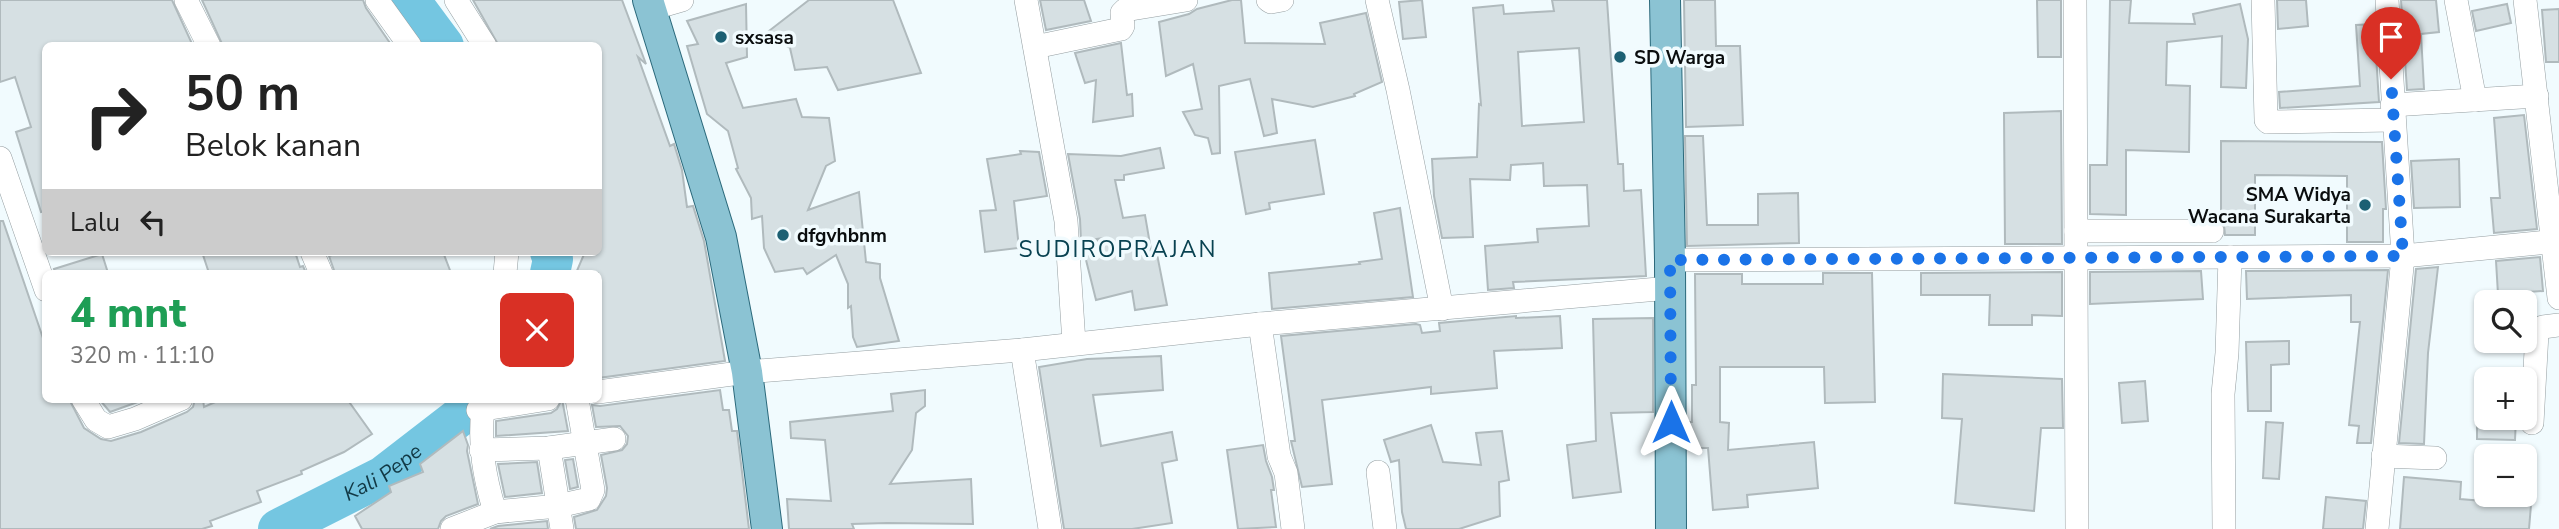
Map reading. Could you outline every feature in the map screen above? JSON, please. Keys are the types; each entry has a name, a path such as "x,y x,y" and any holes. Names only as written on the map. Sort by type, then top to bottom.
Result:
{"main road":[{"path":"1665,0 1671,529"},
{"path":"650,5 721,237 747,372 767,529"}],"street":[{"path":"186,0 207,42"},
{"path":"377,0 407,42"},
{"path":"456,0 482,42"},
{"path":"650,5 682,0"},
{"path":"1026,0 1066,220 1074,343"},
{"path":"1035,47 1121,29 1124,11 1148,3 1186,0"},
{"path":"1268,0 1282,0"},
{"path":"1377,0 1442,309"},
{"path":"2075,0 2077,529"},
{"path":"2263,0 2268,122 2393,113 2475,100 2537,96"},
{"path":"2377,529 2403,256 2387,0"},
{"path":"2456,0 2475,100"},
{"path":"2525,0 2555,242 2559,298"},
{"path":"2,170 42,279"},
{"path":"2076,230 2212,231"},
{"path":"602,391 747,372 1022,350 1260,324 1442,309 1670,274 2076,257 2403,256 2555,242"},
{"path":"2224,529 2223,394 2230,257"},
{"path":"1260,324 1279,456 1286,473 1293,529"},
{"path":"2535,367 2537,333 2543,327 2559,324"},
{"path":"1022,350 1050,529"},
{"path":"85,403 90,413 108,427 120,425 172,403"},
{"path":"495,512 486,483 481,450 480,409 521,403"},
{"path":"452,529 495,512 558,506 586,501 592,497 578,403"},
{"path":"481,450 549,448 614,439"},
{"path":"549,448 562,529"},
{"path":"2383,456 2435,458"},
{"path":"1378,472 1385,529"}],"building":[{"path":"0,0 172,0 191,42 42,42 42,212 16,132 31,127 15,77 0,82"},
{"path":"202,0 363,0 389,42 221,42"},
{"path":"473,0 622,0 646,64 638,57 670,146 674,144 682,170 687,207 693,206 704,241 725,361 602,377 602,270 577,270 583,256 602,256 602,42 497,42"},
{"path":"809,0 893,0 921,73 838,90 827,67 795,70 790,48 765,34"},
{"path":"1040,0 1084,0 1091,21 1046,30"},
{"path":"1232,0 1241,0 1245,43 1325,44 1320,23 1366,13 1382,82 1354,94 1355,96 1313,107 1272,99 1277,133 1264,136 1250,79 1219,86 1220,153 1212,154 1208,138 1195,135 1183,112 1202,109 1193,64 1166,76 1159,22"},
{"path":"1422,0 1426,37 1403,39 1399,2"},
{"path":"1552,0 1607,0 1618,164 1623,164 1624,191 1641,190 1646,276 1513,282 1514,288 1488,290 1485,246 1538,242 1537,229 1589,226 1587,185 1544,186 1543,163 1511,165 1510,180 1470,179 1473,237 1442,238 1434,196 1432,159 1477,157 1479,104 1481,105 1473,8 1503,5 1504,14 1554,11","holes":["1579,48 1584,122 1522,126 1518,52"]},
{"path":"1684,0 1715,0 1716,46 1740,46 1743,125 1686,127"},
{"path":"2037,0 2061,0 2061,57 2038,57"},
{"path":"2110,0 2131,0 2129,23 2195,24 2193,14 2240,4 2248,39 2246,88 2221,87 2222,36 2167,42 2166,85 2190,86 2189,152 2126,150 2126,215 2090,214 2090,165 2107,165"},
{"path":"2277,0 2306,0 2308,26 2278,29"},
{"path":"2401,0 2436,0 2439,32 2421,34 2424,89 2407,90"},
{"path":"746,4 747,57 726,63 743,108 796,99 802,117 829,118 835,161 826,166 808,210 859,192 866,262 880,264 880,278 899,341 857,347 853,337 851,306 848,308 848,284 836,255 807,274 803,268 775,272 764,248 762,216 752,219 751,198 736,169 738,168 728,131 707,114 687,46 698,44 687,21"},
{"path":"2507,4 2511,23 2476,31 2472,11"},
{"path":"2559,9 2559,62 2546,62 2542,10"},
{"path":"2374,24 2379,102 2280,108 2279,92 2360,86 2356,25"},
{"path":"1121,43 1127,95 1132,94 1133,116 1093,122 1096,80 1085,83 1075,53"},
{"path":"2061,111 2062,244 2005,244 2004,113"},
{"path":"2524,115 2537,229 2494,233 2491,198 2500,198 2494,118"},
{"path":"1685,136 1703,136 1707,225 1758,225 1758,194 1798,193 1799,243 1687,246"},
{"path":"1315,140 1324,194 1269,203 1270,209 1246,214 1235,152"},
{"name":"SMA Widya Wacana Surakarta","path":"2221,141 2382,142 2386,209 2383,209 2383,242 2347,242 2347,176 2255,175 2255,235 2225,235 2221,221"},
{"path":"1160,148 1164,168 1124,175 1124,180 1115,180 1123,218 1145,215 1151,250 1156,249 1167,305 1135,310 1132,291 1096,300 1083,248 1104,238 1081,241 1080,219 1068,154 1121,156"},
{"path":"1020,151 1039,152 1047,196 1014,201 1019,248 985,252 980,211 996,210 987,159 1021,154"},
{"path":"2459,159 2460,207 2414,208 2411,161"},
{"path":"1400,208 1413,297 1272,309 1269,273 1360,264 1359,262 1382,259 1374,213"},
{"path":"0,221 3,221 42,335 42,403 71,403 84,428 101,439 111,441 141,432 187,412 194,403 204,403 204,407 213,403 350,403 372,434 344,452 301,471 302,474 257,491 261,502 210,521 212,526 202,529 0,529"},
{"path":"103,256 107,270 54,270"},
{"path":"203,256 296,256 300,267 303,266 305,270 208,270"},
{"path":"329,256 445,256 450,270 334,270"},
{"path":"2540,257 2543,291 2498,290 2496,261"},
{"path":"2438,267 2428,353 2424,444 2399,443 2416,269"},
{"path":"2388,270 2371,443 2357,443 2359,426 2349,425 2360,322 2351,322 2351,295 2247,299 2246,271"},
{"path":"2201,271 2203,299 2090,304 2090,272"},
{"path":"2062,272 2062,316 2032,315 2032,325 1989,325 1990,295 1921,295 1921,273"},
{"path":"1823,273 1872,273 1875,402 1825,403 1824,367 1720,367 1720,422 1729,423 1728,450 1814,442 1818,488 1747,495 1748,507 1713,510 1708,448 1688,448 1688,422 1692,422 1692,385 1696,385 1695,274 1742,274 1742,284 1823,284"},
{"path":"1516,316 1560,316 1562,348 1494,351 1497,388 1431,394 1431,387 1322,400 1332,484 1302,487 1291,441 1295,441 1281,336 1416,324 1420,325 1422,333 1440,331 1439,323"},
{"path":"1653,318 1653,412 1611,413 1621,492 1573,498 1567,445 1596,441 1593,319"},
{"path":"2289,341 2289,364 2271,365 2271,411 2248,411 2246,342"},
{"path":"1161,356 1163,390 1093,395 1101,446 1172,432 1177,460 1162,463 1172,523 1132,529 1064,529 1039,367 1087,359"},
{"path":"1943,374 2062,379 2063,428 2041,428 2034,511 1955,503 1962,419 1942,418"},
{"path":"2145,381 2148,421 2122,423 2119,383"},
{"path":"720,390 723,410 729,410 732,431 737,431 749,529 576,529 574,517 597,510 606,496 601,455 622,450 627,444 628,436 620,426 596,427 592,405"},
{"path":"925,390 925,406 916,413 912,450 890,484 971,479 973,524 887,523 852,524 854,529 789,529 787,499 831,501 825,440 791,438 790,422 893,411 891,394"},
{"path":"102,403 135,403 110,412"},
{"path":"563,403 568,431 496,436 496,421 551,413"},
{"path":"2266,422 2283,423 2279,479 2263,478"},
{"path":"1431,425 1443,462 1481,465 1476,433 1502,431 1509,480 1499,482 1500,516 1459,529 1406,529 1402,512 1399,460 1391,462 1384,440"},
{"path":"2477,430 2515,430 2515,440 2477,439"},
{"path":"463,431 478,504 446,516 438,529 362,529 355,516 391,492 389,486 423,472 420,464"},
{"path":"1263,445 1272,477 1276,527 1238,529 1227,450"},
{"path":"573,459 578,487 570,489 565,460"},
{"path":"537,462 542,493 505,497 498,464"},
{"path":"2404,477 2461,482 2460,499 2474,500 2474,507 2531,507 2529,529 2400,529"},
{"path":"2326,497 2366,501 2363,529 2323,529"},
{"path":"547,521 548,529 490,529 498,526"}],"waterway":[{"name":"Kali Pepe","path":"410,0 441,42"},
{"name":"Kali Pepe","path":"551,270 552,256"},
{"name":"Kali Pepe","path":"278,529 383,476 462,415 472,403"}],"place":[{"name":"sxsasa","path":"721,37"},
{"name":"SD Warga","path":"1620,57"},
{"name":"SMA Widya Wacana Surakarta","path":"2365,205"},
{"name":"dfgvhbnm","path":"783,235"}],"district":[{"name":"SUDIROPRAJAN","path":"1118,249"}],"route":[{"path":"1671,422 1670,260 2403,256 2391,79"}]}
